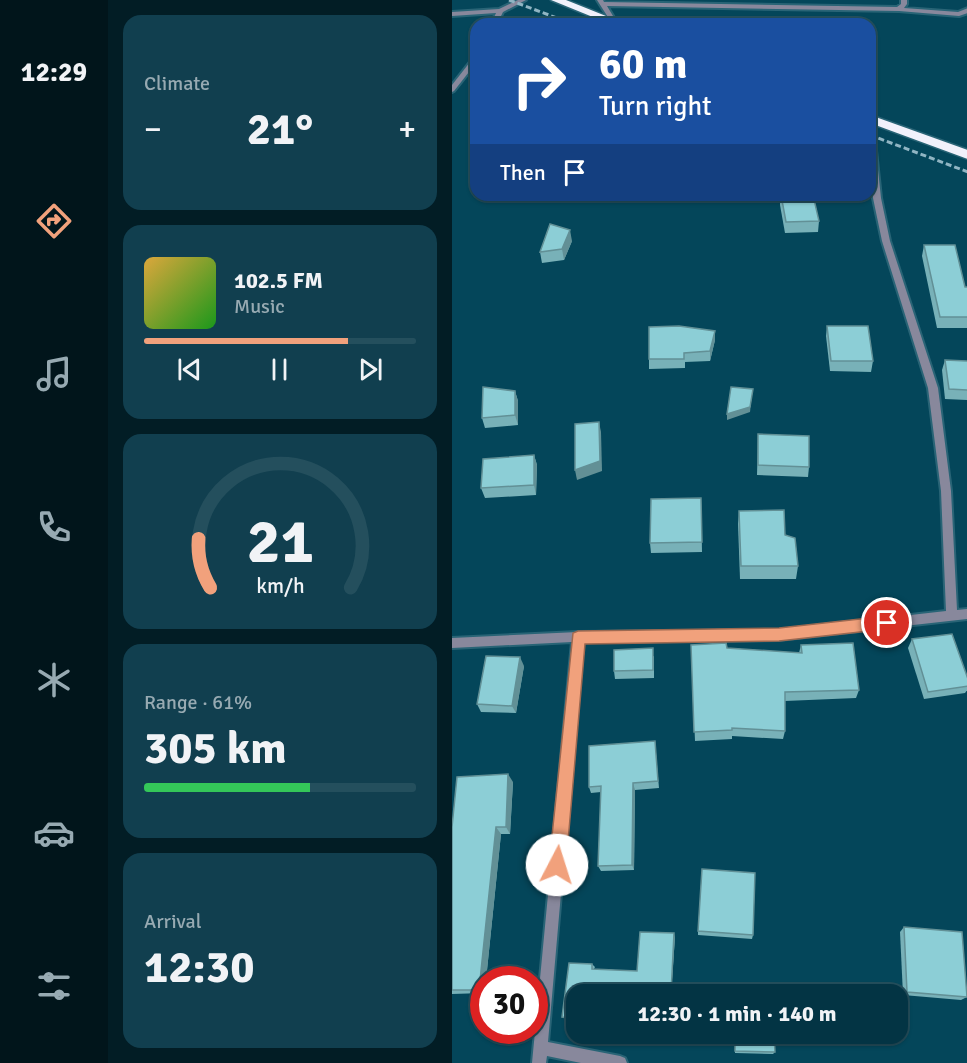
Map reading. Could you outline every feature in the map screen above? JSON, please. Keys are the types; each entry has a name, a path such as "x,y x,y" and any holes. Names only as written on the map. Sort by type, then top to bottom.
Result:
{"highway":[{"path":"556,0 604,18"},
{"path":"876,121 968,155"}],"street":[{"path":"452,14 500,11 523,0"},
{"path":"899,9 904,4 904,0"},
{"path":"600,2 613,18"},
{"path":"600,2 899,9 959,14 968,10"},
{"path":"497,18 500,11"},
{"path":"452,90 470,66"},
{"path":"876,189 886,241 933,388 946,491 952,616"},
{"path":"452,643 578,637 779,635 968,614"},
{"path":"578,637 540,1055 620,1063"}],"building":[{"path":"782,201 814,201 819,221 786,222"},
{"path":"550,224 570,230 562,249 540,252"},
{"path":"924,245 955,245 965,287 968,287 968,317 940,317"},
{"path":"679,326 715,331 710,351 684,353 684,359 649,359 649,327"},
{"path":"827,326 868,326 873,361 831,361"},
{"path":"945,360 968,361 968,390 949,389"},
{"path":"483,387 515,391 515,415 482,418"},
{"path":"731,387 753,389 750,407 727,414"},
{"path":"599,422 600,461 575,470 575,424"},
{"path":"758,434 809,436 809,467 758,465"},
{"path":"534,455 534,485 481,488 483,459"},
{"path":"701,498 702,542 650,543 651,499"},
{"path":"784,510 785,535 795,538 798,566 741,566 739,511"},
{"path":"952,634 968,679 968,686 928,692 912,639"},
{"path":"726,643 727,648 802,653 801,645 853,643 859,690 785,692 785,731 732,728 732,730 694,732 691,645"},
{"path":"653,648 653,670 614,671 614,650"},
{"path":"486,656 520,657 512,706 477,704"},
{"path":"655,741 658,781 633,783 632,865 598,866 601,786 589,787 589,746"},
{"path":"508,774 506,827 496,827 482,966 470,966 470,990 452,990 452,827 457,777"},
{"path":"702,869 755,873 753,935 698,931"},
{"path":"904,927 962,932 967,997 908,992"},
{"path":"640,932 674,933 671,984 566,984 569,963 592,964 592,969 637,971"},
{"path":"566,986 566,1017 562,1017"},
{"path":"735,1044 775,1044 775,1052 735,1051"}],"railway":[{"path":"509,0 557,18"},
{"path":"876,137 968,172"}],"route":[{"path":"557,865 578,637 779,635 887,623"}]}
